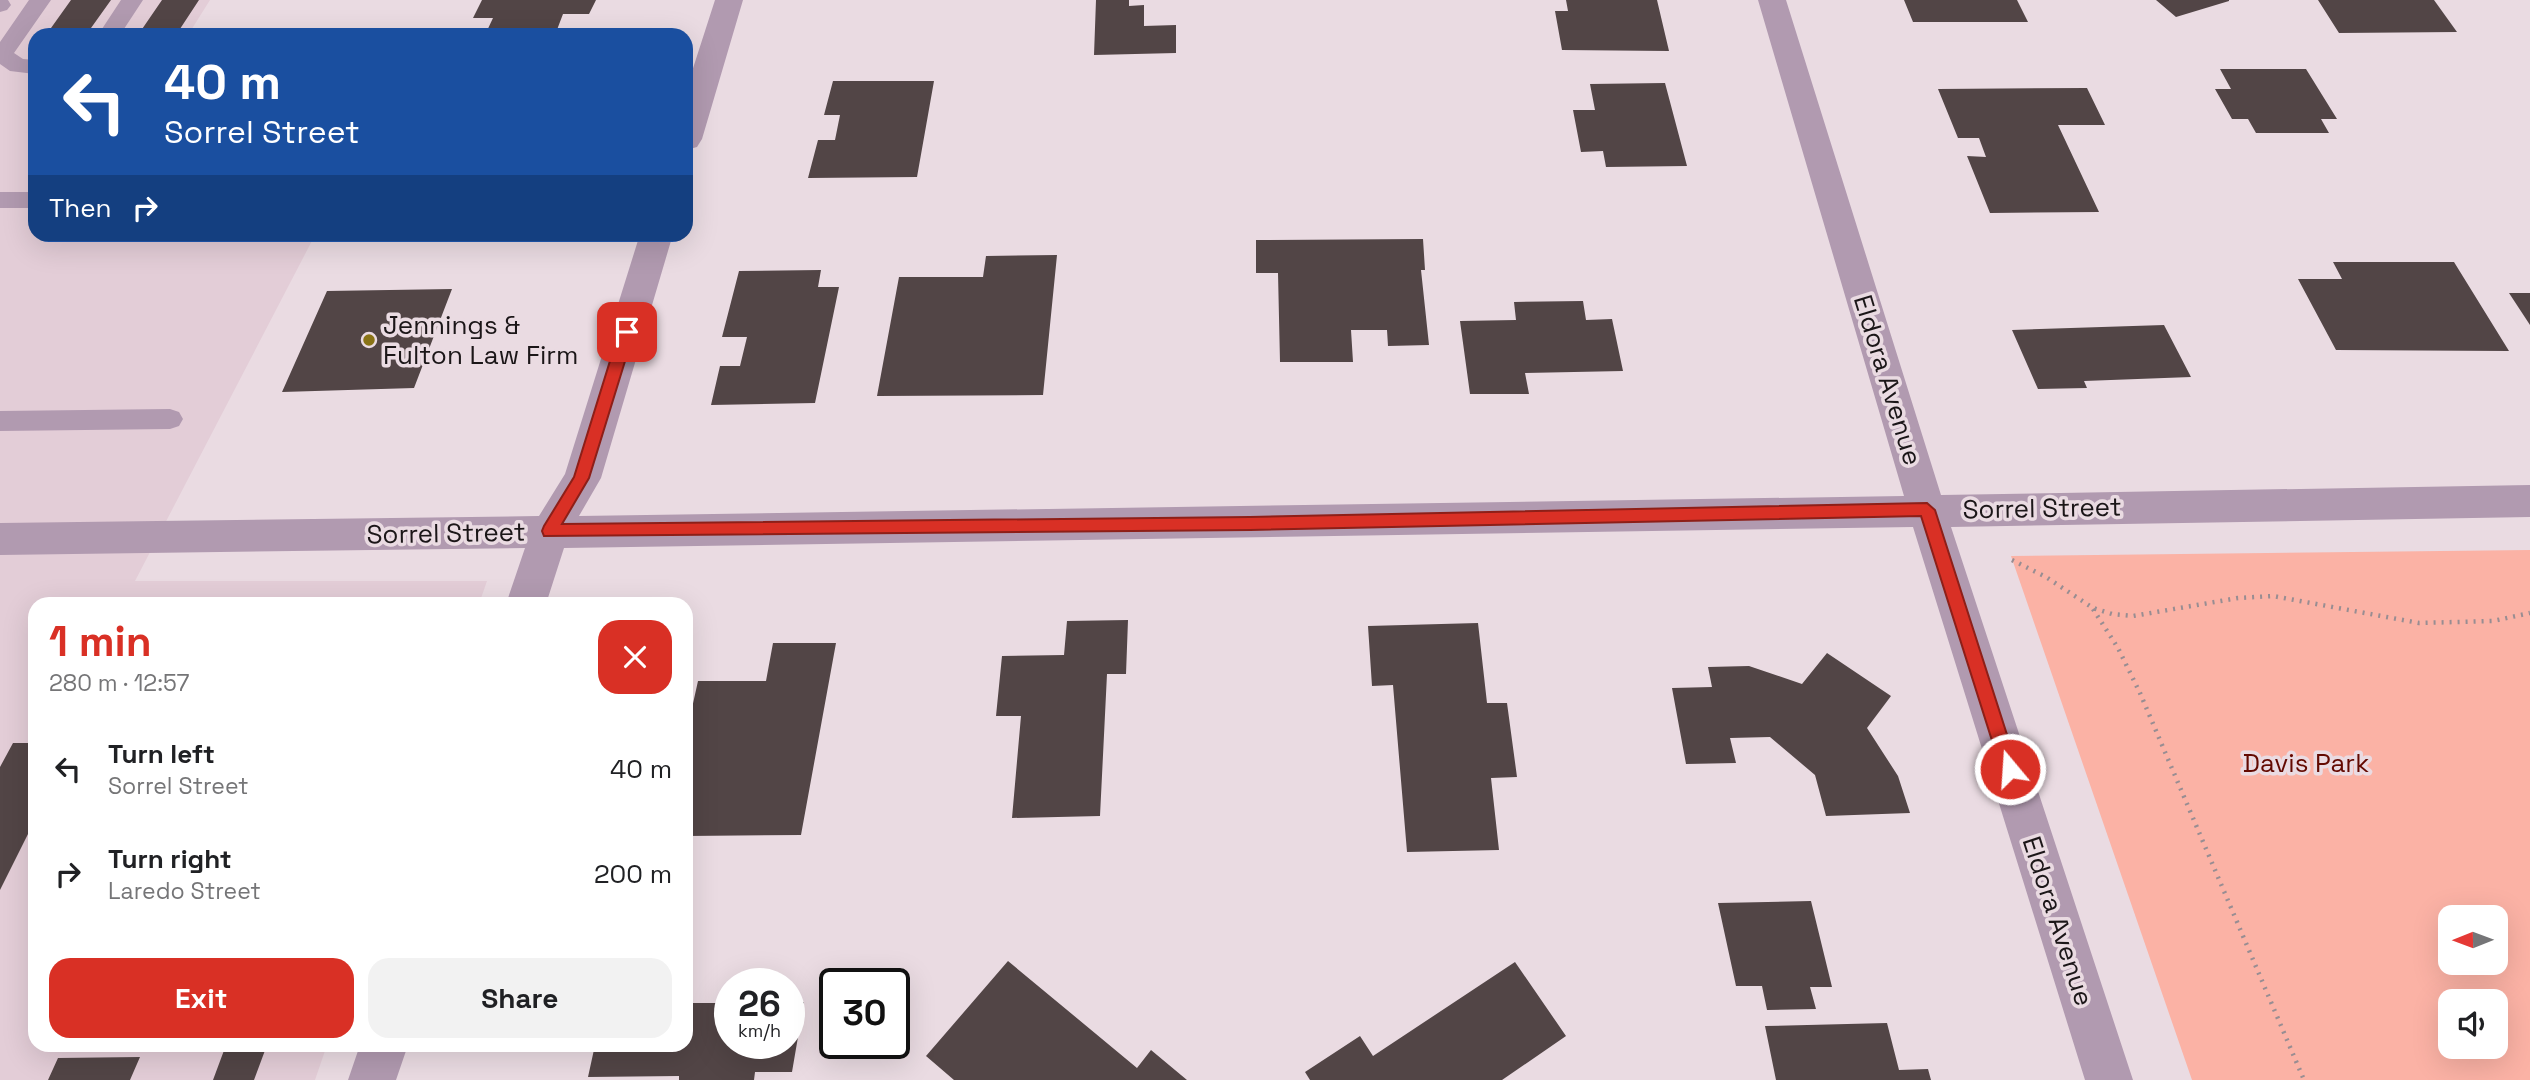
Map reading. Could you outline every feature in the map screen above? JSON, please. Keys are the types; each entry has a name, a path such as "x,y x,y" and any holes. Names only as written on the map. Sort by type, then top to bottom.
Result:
{"street":[{"path":"693,116 729,0"},
{"name":"Eldora Avenue","path":"1772,0 1927,510 2109,1080"},
{"path":"528,597 550,531 582,478 655,242"},
{"name":"Sorrel Street","path":"0,539 1264,523 2530,501"},
{"path":"372,1080 382,1052"}],"lane":[{"path":"28,67 18,66 2,55 40,0"},
{"path":"114,28 132,0"},
{"path":"0,200 28,200"},
{"path":"0,421 170,419"}],"path":[{"path":"2012,560 2046,577 2093,608 2133,616 2238,598 2273,596 2419,623 2493,621 2530,613"},
{"path":"2093,608 2118,648 2140,693 2304,1080"}],"shaded area":[{"path":"0,0 210,0 192,28 28,28 28,242 311,242 135,581 487,581 481,597 28,597 28,1052 325,1052 315,1080 0,1080"}],"green space":[{"name":"Davis Park","path":"2530,550 2530,1080 2192,1080 2011,556"}],"building":[{"path":"71,0 111,0 91,28 51,28"},
{"path":"162,0 199,0 181,28 143,28"},
{"path":"482,0 596,0 589,14 563,14 558,28 488,28 493,18 473,18"},
{"path":"1096,0 1129,0 1129,6 1144,5 1144,26 1176,25 1176,53 1094,55"},
{"path":"1566,0 1657,0 1669,51 1562,50 1555,11 1568,11"},
{"path":"1904,0 2017,0 2028,22 1913,22"},
{"path":"2156,0 2229,0 2229,1 2176,17"},
{"path":"2318,0 2434,0 2457,32 2339,33"},
{"path":"2220,69 2306,69 2337,119 2321,119 2329,133 2256,133 2248,119 2232,119 2215,89 2231,89"},
{"path":"833,81 934,81 917,177 808,178 818,140 835,140 840,115 824,115"},
{"path":"1665,83 1687,166 1606,167 1603,151 1581,152 1573,110 1595,110 1590,84"},
{"path":"2087,88 2105,125 2058,125 2099,212 1990,213 1967,156 1986,157 1979,138 1958,138 1938,89"},
{"path":"1423,239 1425,270 1421,270 1429,345 1388,346 1387,330 1351,330 1353,362 1280,362 1278,273 1256,273 1256,240"},
{"path":"1057,255 1043,395 877,396 899,277 983,277 986,256"},
{"path":"2333,262 2454,262 2509,351 2336,350 2298,279 2342,279"},
{"path":"821,270 818,287 839,287 815,403 711,405 720,366 740,366 747,337 722,337 739,271"},
{"name":"Jennings & Fulton Law Firm","path":"452,289 414,388 282,392 327,291"},
{"path":"2509,293 2530,293 2530,325"},
{"path":"1583,301 1586,320 1612,319 1623,371 1525,373 1529,394 1470,394 1460,321 1516,320 1514,302"},
{"path":"2164,325 2191,377 2084,381 2087,388 2038,389 2012,330"},
{"path":"1128,620 1126,674 1107,674 1100,816 1012,818 1021,716 996,716 1002,656 1064,655 1067,621"},
{"path":"1478,623 1487,703 1507,703 1517,777 1491,778 1499,850 1407,852 1393,685 1372,686 1368,626"},
{"path":"773,643 836,643 801,835 693,836 693,704 698,681 766,681"},
{"path":"1827,653 1891,696 1867,728 1898,776 1910,813 1826,816 1815,775 1770,737 1730,738 1736,763 1686,764 1672,688 1712,687 1708,667 1749,666 1802,684"},
{"path":"13,743 28,743 28,834 0,890 0,767"},
{"path":"1811,901 1832,987 1810,987 1816,1009 1767,1010 1762,986 1736,986 1718,903"},
{"path":"1008,961 1137,1068 1151,1050 1187,1080 954,1080 926,1056"},
{"path":"1515,962 1566,1036 1502,1080 1310,1080 1305,1072 1360,1036 1373,1056"},
{"path":"693,1003 714,1003 714,1059 794,1059 792,1072 755,1072 754,1080 679,1080 679,1076 588,1077 593,1052 693,1052"},
{"path":"1887,1023 1899,1070 1928,1069 1931,1080 1776,1080 1765,1026"},
{"path":"223,1052 264,1052 254,1080 213,1080"},
{"path":"140,1057 130,1080 48,1080 58,1058"}],"place":[{"name":"Jennings & Fulton Law Firm","path":"369,340"}],"route":[{"path":"627,332 582,478 550,531 1250,523 1927,510 2010,769"}]}
